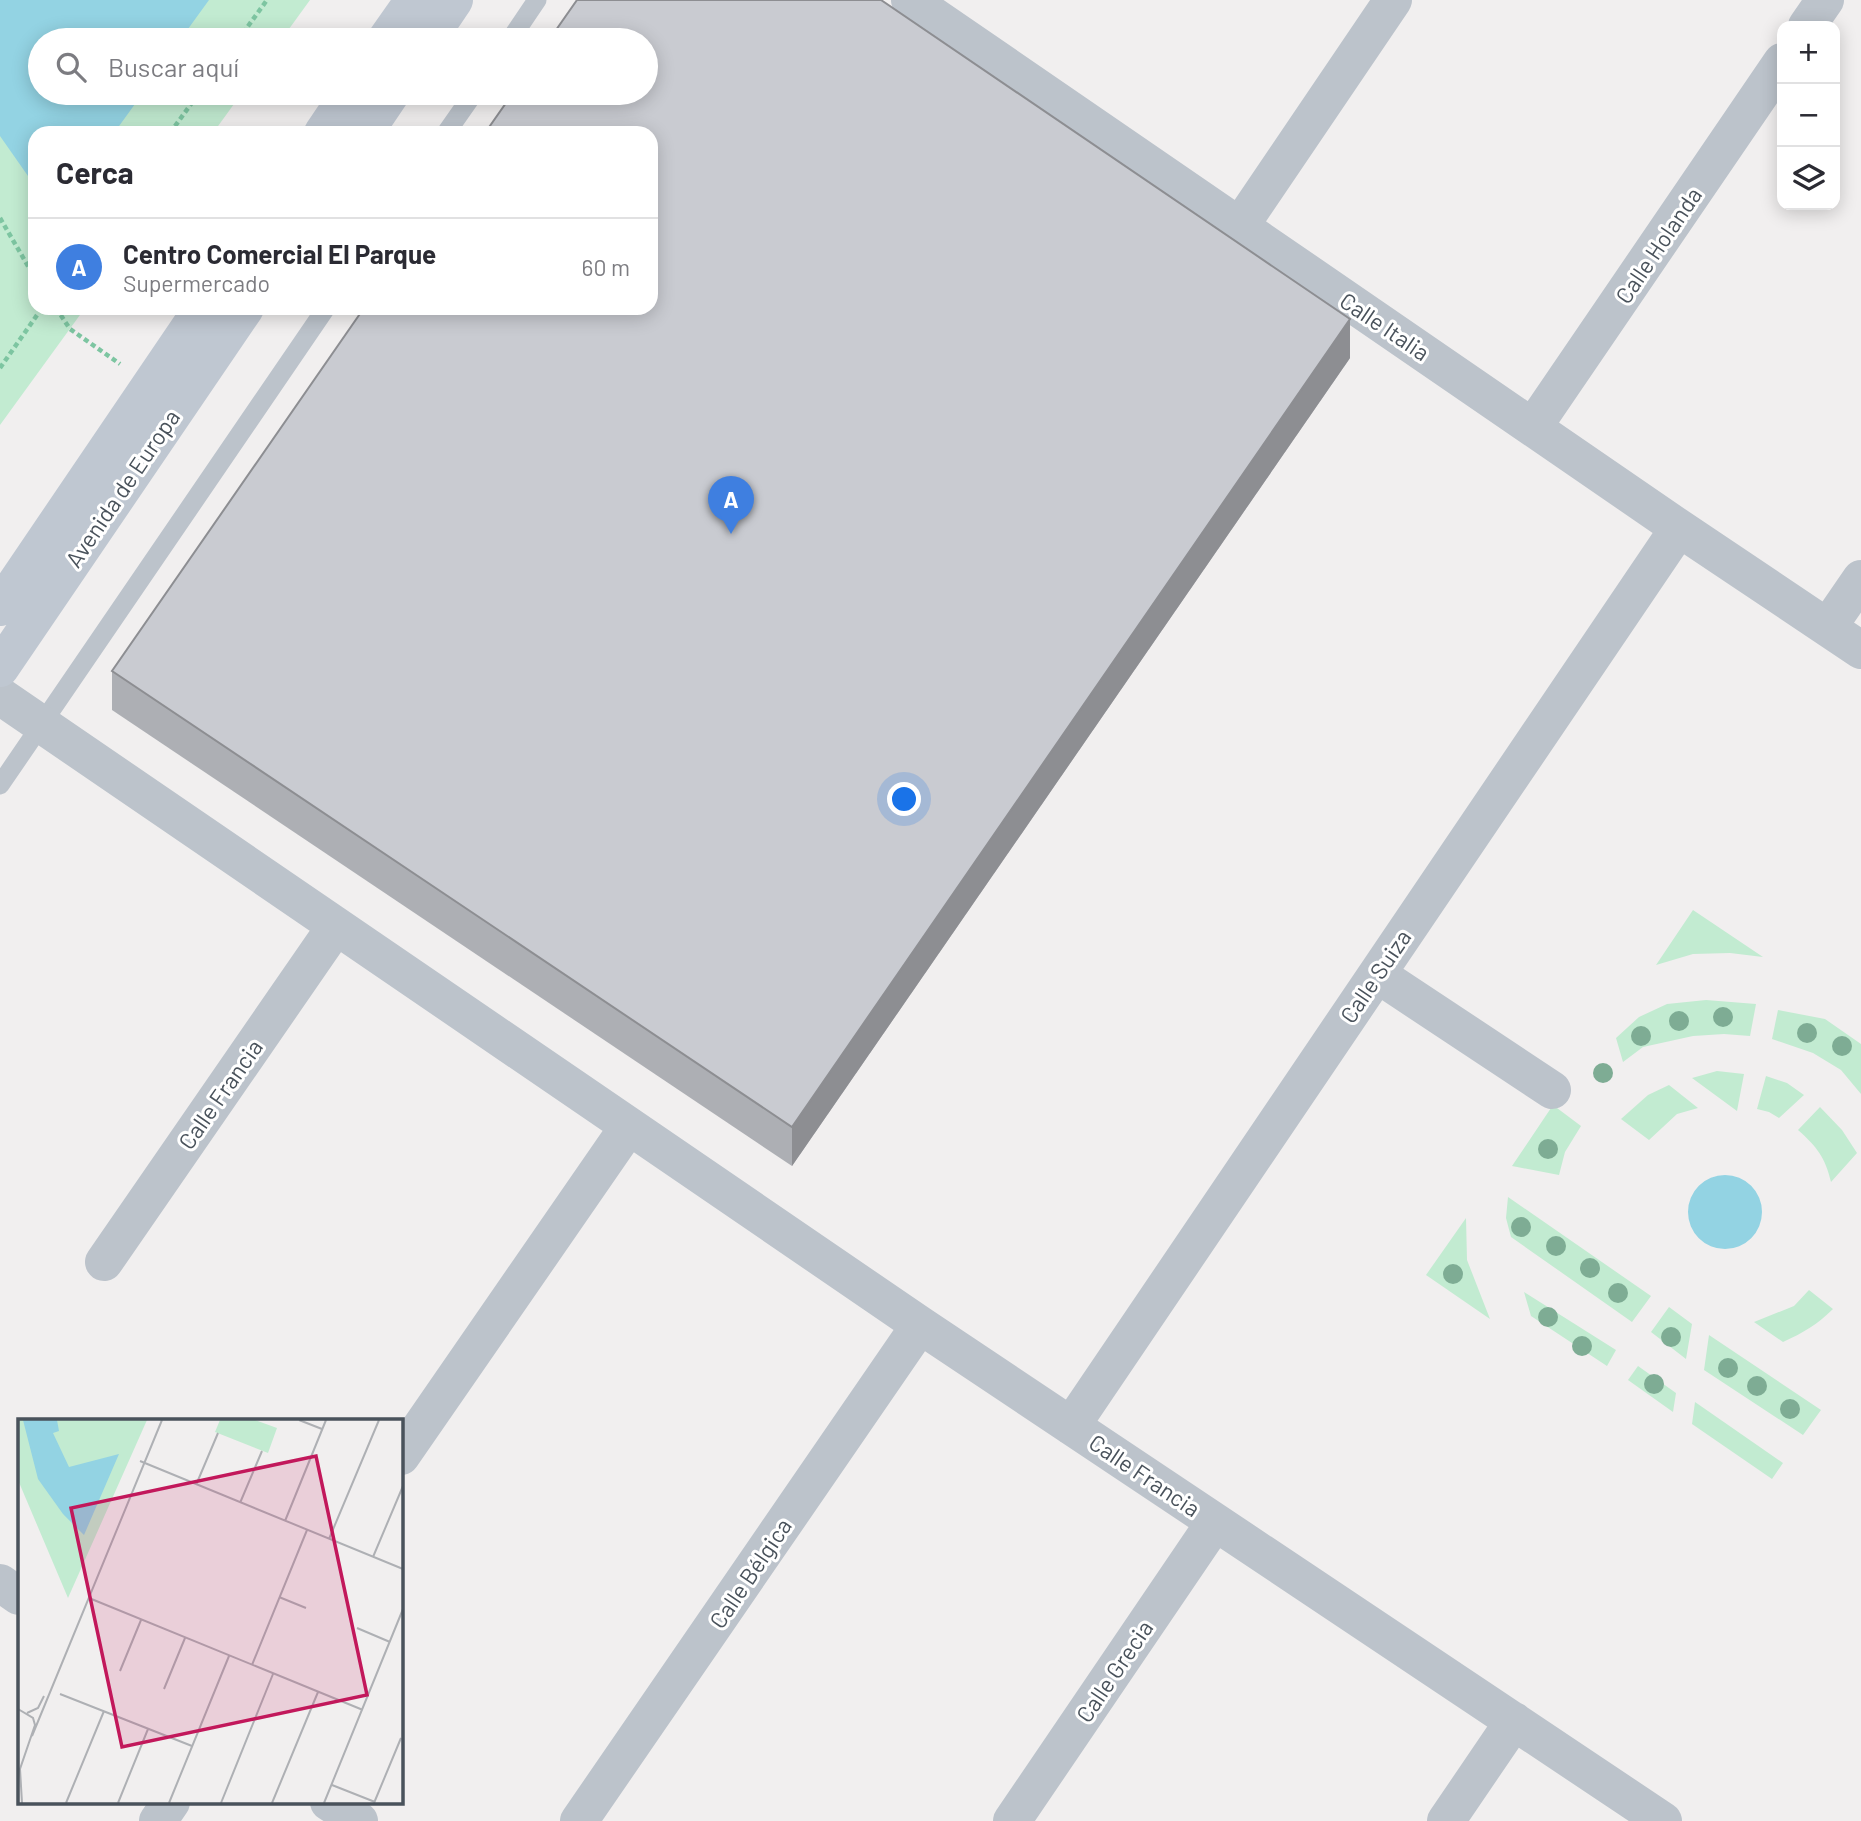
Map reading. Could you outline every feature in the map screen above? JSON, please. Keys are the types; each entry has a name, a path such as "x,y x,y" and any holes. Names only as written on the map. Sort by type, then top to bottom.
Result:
{"main road":[{"path":"394,28 414,0"},
{"path":"435,28 454,0"},
{"path":"328,126 342,105"},
{"path":"369,126 383,105"},
{"name":"Avenida de Europa","path":"0,607 198,315"},
{"name":"Avenida de Europa","path":"0,668 240,315"}],"street":[{"name":"Calle Italia","path":"910,0 955,13 1133,153 1861,650"},
{"path":"1240,226 1393,0"},
{"path":"1810,21 1825,0"},
{"name":"Calle Holanda","path":"1533,427 1777,69"},
{"name":"Calle Suiza","path":"1071,1426 1679,528"},
{"path":"1828,627 1861,579"},
{"name":"Calle Francia","path":"0,696 920,1325 1663,1821"},
{"name":"Calle Francia","path":"104,1262 336,926"},
{"path":"1377,974 1552,1090"},
{"path":"402,1455 629,1126"},
{"name":"Calle Bélgica","path":"579,1821 920,1325"},
{"name":"Calle Grecia","path":"1012,1821 1215,1522"},
{"path":"0,1583 18,1595"},
{"path":"1446,1821 1514,1721"},
{"path":"158,1821 170,1804"},
{"path":"333,1804 359,1821"}],"lane":[{"path":"518,28 537,0"},
{"path":"451,126 466,105"},
{"path":"0,785 321,315"}],"path":[{"path":"247,28 267,0"},
{"path":"175,126 190,105"},
{"path":"0,218 28,266"},
{"path":"0,368 37,315"},
{"path":"61,315 70,329 150,385"}],"green space":[{"path":"0,0 310,0 290,28 28,28 28,105 233,105 218,126 28,126 28,315 80,315 0,425"},
{"path":"1693,910 1763,957 1730,953 1693,954 1656,965"},
{"path":"1706,1000 1756,1004 1750,1036 1693,1036 1643,1047 1623,1062 1616,1038 1639,1017 1667,1004"},
{"path":"1778,1010 1825,1019 1861,1044 1861,1094 1841,1070 1813,1053 1772,1039"},
{"path":"1717,1071 1744,1074 1737,1111 1692,1078"},
{"path":"1766,1076 1787,1083 1804,1095 1779,1118 1757,1109"},
{"path":"1669,1085 1698,1108 1677,1114 1649,1140 1621,1119 1648,1095"},
{"path":"1553,1105 1581,1126 1565,1152 1559,1175 1512,1166"},
{"path":"1820,1107 1842,1130 1857,1153 1831,1182 1819,1153 1798,1130"},
{"path":"1508,1197 1651,1296 1632,1322 1511,1237 1506,1218"},
{"path":"1466,1218 1467,1260 1490,1319 1426,1275"},
{"path":"1809,1290 1833,1309 1804,1332 1783,1342 1754,1322 1794,1306"},
{"path":"1524,1292 1616,1350 1607,1366 1531,1316"},
{"path":"1669,1307 1692,1324 1686,1359 1651,1332"},
{"path":"1709,1335 1821,1410 1803,1435 1704,1370"},
{"path":"1638,1366 1676,1393 1673,1412 1628,1380"},
{"path":"1695,1402 1783,1463 1772,1479 1692,1424"}],"water":[{"path":"0,0 209,0 189,28 28,28 28,105 134,105 119,126 28,126 28,176 0,136"},
{"path":"1725,1175 1746,1181 1756,1191 1762,1212 1756,1233 1746,1243 1725,1249 1704,1243 1694,1233 1688,1212 1694,1191 1704,1181"}],"building":[{"path":"577,0 881,0 1350,319 792,1127 112,671 359,315 658,315 658,126 490,126 505,105 658,105 658,28 557,28"}],"place":[{"name":"Centro Comercial El Parque","path":"731,534"}]}
